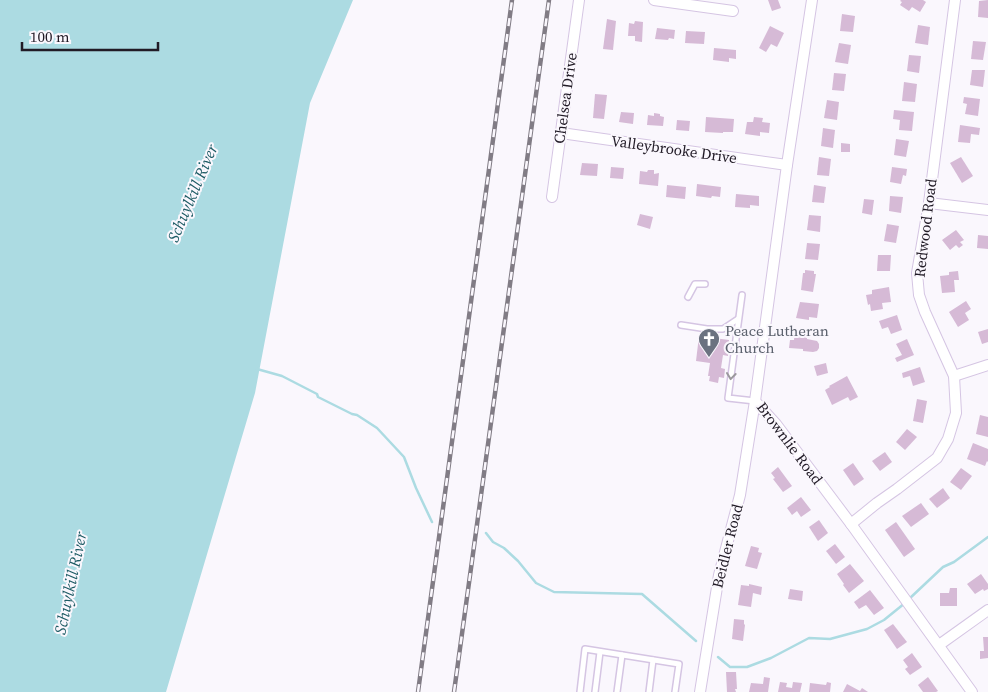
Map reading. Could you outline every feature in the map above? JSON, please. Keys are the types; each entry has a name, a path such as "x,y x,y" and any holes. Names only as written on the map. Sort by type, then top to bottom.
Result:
{"street":[{"name":"Chelsea Drive","path":"552,197 579,0"},
{"path":"654,0 732,12"},
{"name":"Brownlie Road","path":"812,0 755,401 776,424 852,524 972,692"},
{"name":"Redwood Road","path":"852,524 877,502 937,458 948,439 956,413 954,376 925,312 919,295 917,273 929,203 955,0"},
{"name":"Valleybrooke Drive","path":"561,134 788,166"},
{"path":"929,203 988,210"},
{"path":"954,376 988,365"},
{"name":"Beidler Road","path":"700,692 719,574 740,495 755,401"},
{"path":"939,645 988,610"}],"lane":[{"path":"688,297 695,284 705,284"},
{"path":"742,294 728,398 755,401"},
{"path":"681,325 707,329 723,329 738,319"},
{"path":"580,692 585,650 679,664 675,692"},
{"path":"595,692 600,652"},
{"path":"617,692 622,655"},
{"path":"649,692 653,660"}],"water":[{"name":"Schuylkill River","path":"0,0 353,0 310,103 255,393 166,692 0,692"}],"building":[{"path":"768,0 778,0 781,8 772,11"},
{"path":"901,0 923,0 926,2 920,12 912,7 909,11 900,5"},
{"path":"988,0 988,18 978,17 979,1"},
{"path":"842,14 855,16 853,32 840,31"},
{"path":"607,19 616,21 613,50 603,49"},
{"path":"635,21 643,22 642,42 635,41 635,36 628,36 629,23 634,24"},
{"path":"918,25 930,27 928,45 915,43"},
{"path":"770,26 784,33 777,47 771,44 766,52 759,48"},
{"path":"657,28 675,30 674,39 655,39"},
{"path":"686,31 705,32 704,44 685,43"},
{"path":"973,41 986,42 983,60 971,59"},
{"path":"839,43 851,45 848,64 835,62"},
{"path":"714,48 736,50 736,59 729,58 729,62 713,60"},
{"path":"909,55 921,56 919,73 907,71"},
{"path":"972,70 985,70 983,87 970,85"},
{"path":"834,73 846,74 844,91 832,90"},
{"path":"904,82 917,84 915,102 902,101"},
{"path":"595,94 607,95 604,119 593,118"},
{"path":"964,97 980,99 978,116 965,114 967,104 963,103"},
{"path":"827,100 839,102 837,120 824,118"},
{"path":"894,110 914,112 912,131 899,130 900,120 893,119"},
{"path":"621,112 634,113 633,124 619,122"},
{"path":"654,113 664,117 663,126 647,125 648,115 654,116"},
{"path":"706,117 734,119 733,132 705,132"},
{"path":"754,117 763,118 762,122 770,123 769,133 760,132 760,136 745,134 747,122 753,122"},
{"path":"677,120 690,121 689,131 676,130"},
{"path":"960,125 980,128 979,135 971,134 970,143 958,142"},
{"path":"823,128 835,130 833,148 821,146"},
{"path":"896,139 909,141 906,157 894,155"},
{"path":"841,143 850,144 850,152 841,152"},
{"path":"819,157 831,159 829,176 817,175"},
{"path":"961,157 973,176 962,183 950,163"},
{"path":"582,163 598,164 597,176 580,175"},
{"path":"611,167 624,168 623,179 610,178"},
{"path":"892,167 907,169 906,176 903,175 901,184 890,182"},
{"path":"648,170 654,170 654,174 659,173 658,186 639,184 640,171 647,172"},
{"path":"697,184 721,187 720,197 696,196"},
{"path":"667,185 686,187 685,199 666,197"},
{"path":"814,185 826,187 824,203 812,202"},
{"path":"736,194 759,196 759,206 750,205 750,208 735,207"},
{"path":"890,196 903,197 901,213 889,211"},
{"path":"864,199 874,200 872,215 862,213"},
{"path":"640,214 653,217 650,229 637,225"},
{"path":"809,215 821,216 820,232 807,230"},
{"path":"887,224 899,226 896,243 884,241"},
{"path":"956,230 964,240 960,242 963,245 959,248 956,245 950,250 942,240"},
{"path":"978,235 988,236 988,249 977,248"},
{"path":"807,243 820,244 818,260 805,259"},
{"path":"878,255 891,255 890,271 877,271"},
{"path":"805,270 814,271 814,274 816,274 813,292 801,290"},
{"path":"958,271 959,280 954,280 955,292 942,293 940,276"},
{"path":"889,287 891,302 882,303 883,309 871,311 866,295 872,294 872,290"},
{"path":"966,301 971,309 965,313 969,320 958,327 949,312"},
{"path":"800,302 819,304 817,318 809,317 809,320 796,318"},
{"path":"897,315 902,330 891,334 888,327 882,329 879,321"},
{"path":"795,329 807,330 807,339 817,341 819,344 817,351 789,348 790,340 794,340"},
{"path":"988,329 988,342 982,344 978,332"},
{"name":"Peace Lutheran Church","path":"699,336 729,340 728,356 723,355 721,368 725,369 724,378 719,377 718,383 709,381 710,363 696,361"},
{"path":"907,339 914,355 897,362 895,358 902,355 896,344"},
{"path":"826,363 828,373 817,376 814,366"},
{"path":"920,367 925,382 913,386 910,376 903,378 902,373"},
{"path":"847,376 858,397 850,401 848,397 832,405 825,390"},
{"path":"917,399 927,401 923,423 913,421"},
{"path":"980,415 988,417 988,437 976,434"},
{"path":"907,429 917,437 905,450 896,442"},
{"path":"973,443 988,449 988,462 985,466 967,459"},
{"path":"885,452 892,462 880,471 872,461"},
{"path":"853,463 864,479 854,486 843,470"},
{"path":"778,467 792,486 783,492 773,479 775,478 771,473"},
{"path":"961,468 972,476 961,490 950,482"},
{"path":"943,488 950,498 937,508 929,499"},
{"path":"801,497 811,510 801,517 797,511 792,515 787,508"},
{"path":"921,503 929,514 911,527 902,516"},
{"path":"819,520 828,533 818,541 809,527"},
{"path":"896,522 915,549 904,557 885,530"},
{"path":"835,544 845,557 836,564 826,551"},
{"path":"751,546 759,548 758,552 762,553 757,569 745,566"},
{"path":"850,564 864,581 849,593 837,574"},
{"path":"981,574 988,584 988,589 984,591 983,589 975,594 967,584"},
{"path":"749,584 762,587 761,595 753,593 751,607 738,605 741,585 749,586"},
{"path":"950,588 957,588 957,606 940,606 940,593 949,593"},
{"path":"790,589 803,591 802,601 788,599"},
{"path":"870,590 884,608 874,615 866,605 859,609 854,602"},
{"path":"734,619 744,620 743,641 732,639"},
{"path":"893,624 907,642 897,649 884,630"},
{"path":"983,637 988,637 988,658 980,659 980,651 984,651"},
{"path":"912,653 922,667 910,675 905,669 908,667 903,660"},
{"path":"726,672 736,672 736,692 727,692"},
{"path":"764,677 770,678 768,692 749,692 751,683 763,684"},
{"path":"928,677 938,691 923,692 918,685"},
{"path":"780,682 787,683 786,687 792,688 793,682 802,683 800,692 778,692"},
{"path":"827,682 831,683 830,692 809,692 810,683 826,685"},
{"path":"847,684 860,691 862,688 868,692 843,692"}],"waterway":[{"path":"257,369 282,376 317,394 318,397 357,415 377,428 404,457 432,522"},
{"path":"486,533 493,542 504,548 518,561 536,583 554,592 642,594 696,641"},
{"path":"909,599 943,567 954,562 988,537"},
{"path":"718,657 730,667 747,667 771,658 809,638 830,639 867,629 884,620 905,603"}],"railway":[{"path":"418,692 512,0"},
{"path":"454,692 549,0"}],"place":[{"name":"Peace Lutheran Church","path":"709,358"}]}
